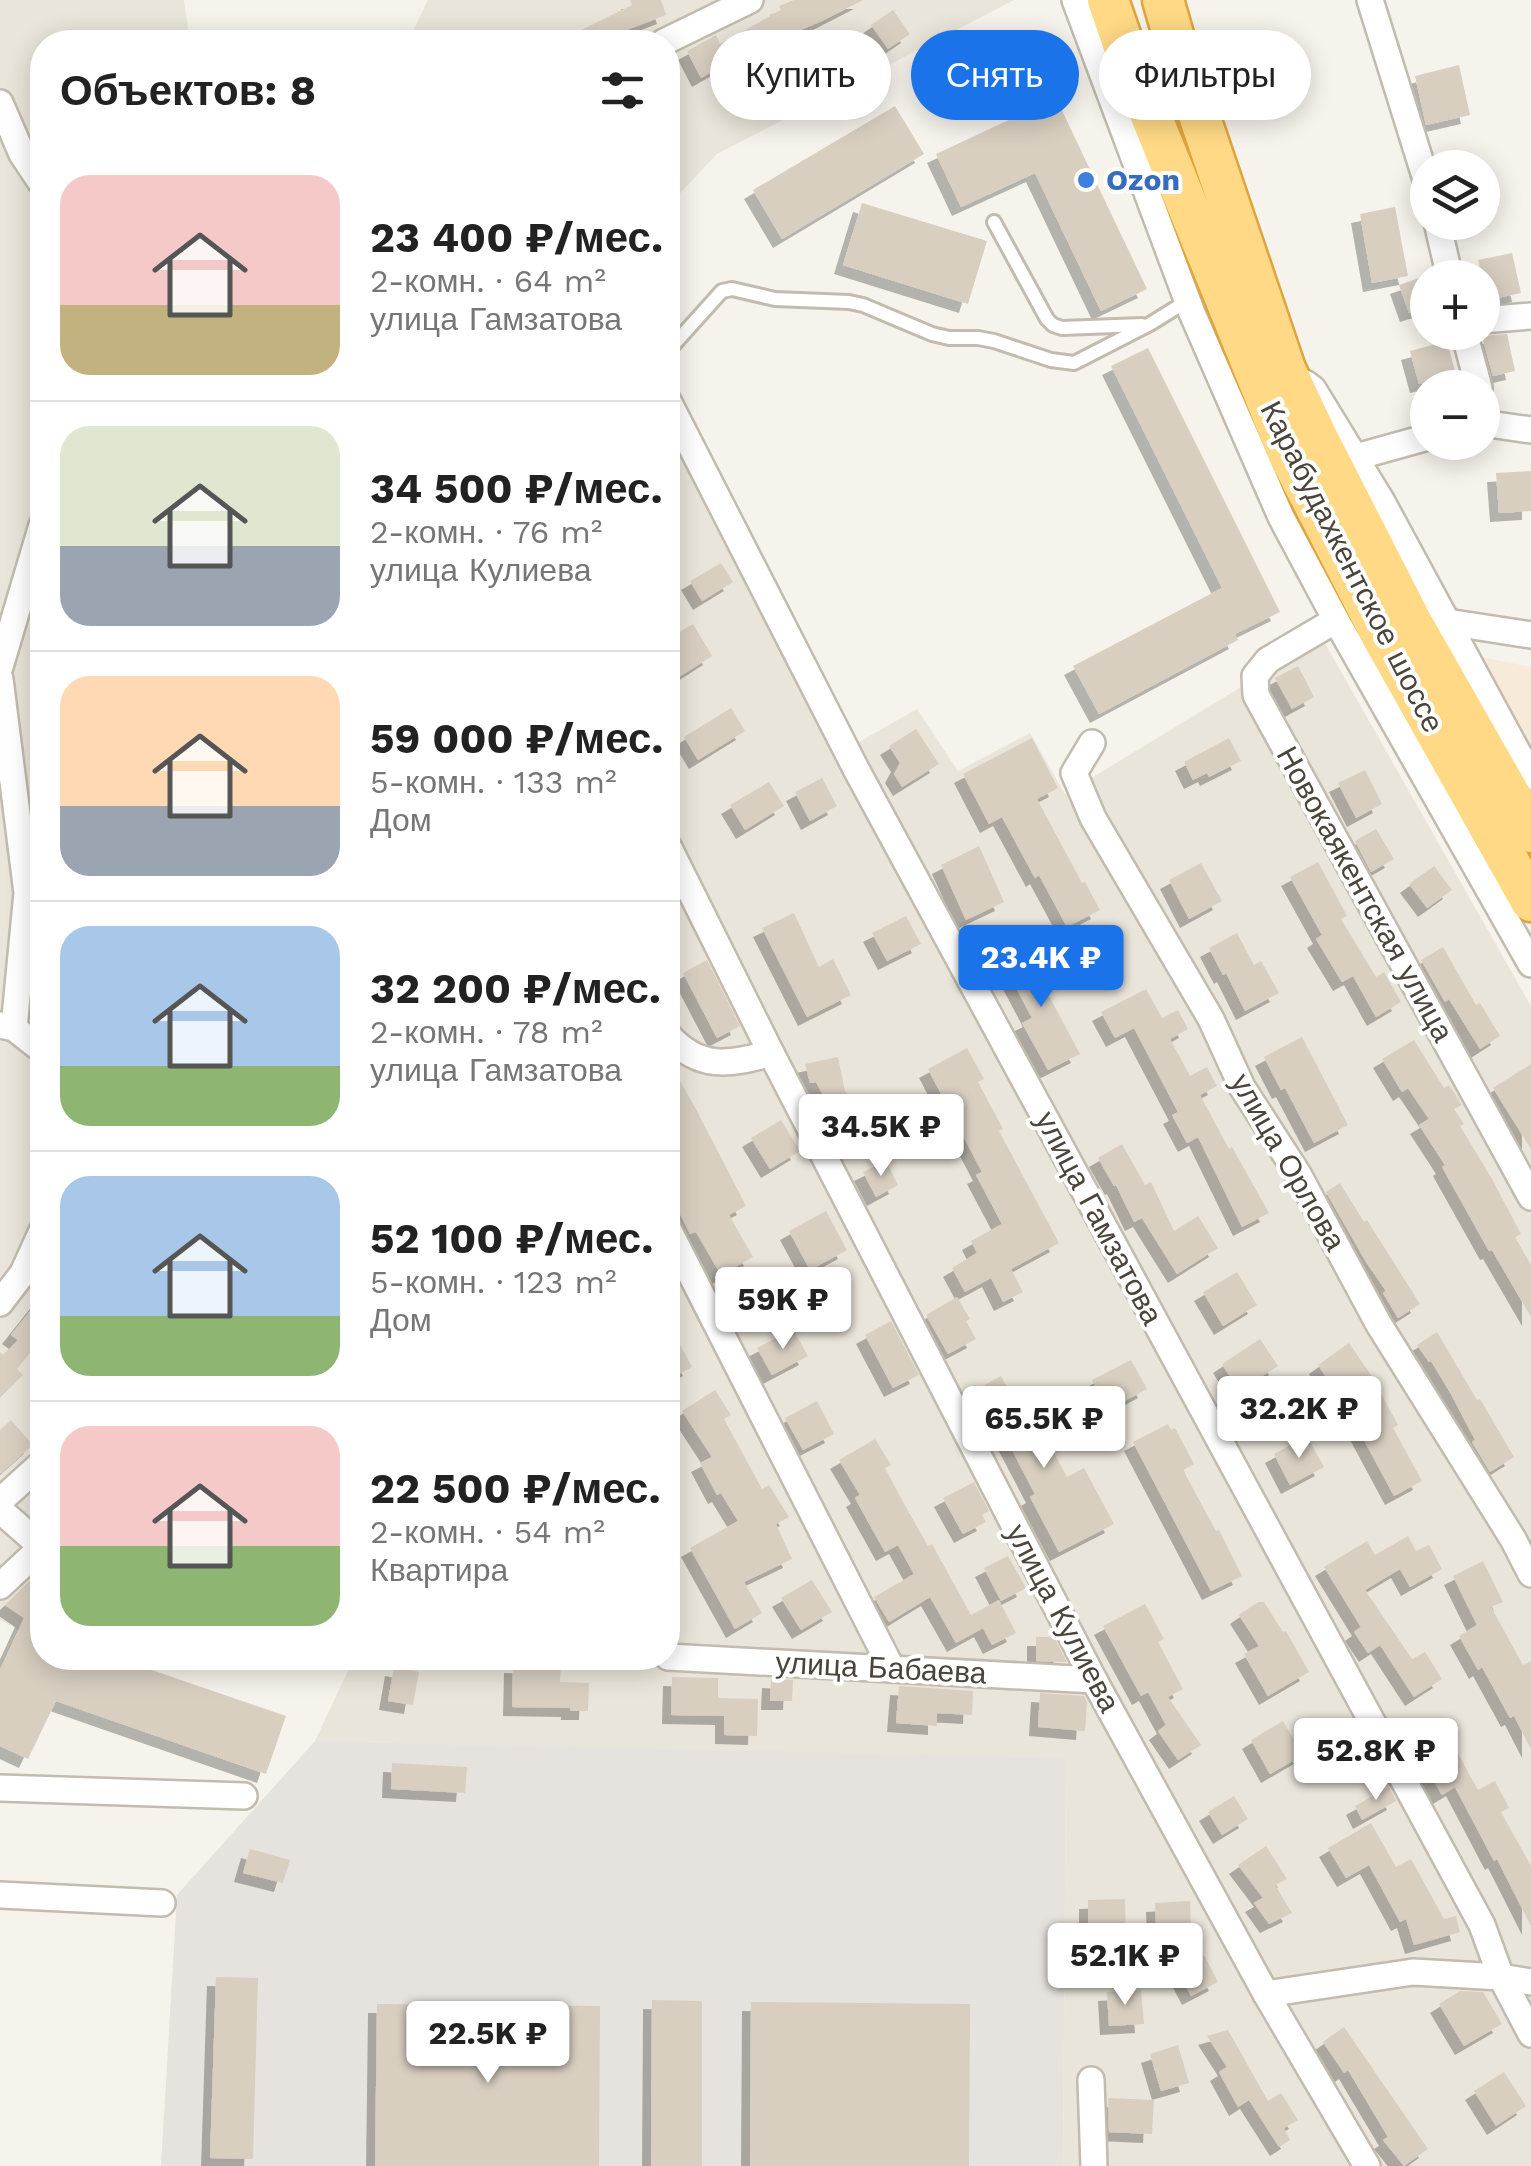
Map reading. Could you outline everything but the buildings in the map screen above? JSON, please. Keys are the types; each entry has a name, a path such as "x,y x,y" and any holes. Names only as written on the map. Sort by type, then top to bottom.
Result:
{"highway":[{"name":"Карабудахкентское шоссе","path":"1108,0 1130,64 1288,454 1383,638 1531,901"},
{"name":"Карабудахкентское шоссе","path":"1163,0 1285,368 1316,437 1412,623 1531,832"}],"street":[{"path":"680,34 750,0"},
{"path":"1075,0 1187,301 1282,517 1531,964"},
{"path":"1370,0 1417,150"},
{"path":"0,103 30,166"},
{"path":"1500,318 1531,316"},
{"path":"1285,368 1314,389 1356,457 1531,778"},
{"path":"1500,421 1531,430"},
{"name":"улица Гамзатова","path":"680,424 856,769 1482,1925 1501,1977 1531,2034"},
{"path":"1356,457 1410,442"},
{"path":"0,668 30,566"},
{"name":"Новокаякентская улица","path":"1336,620 1268,660 1256,676 1256,695 1531,1197"},
{"path":"1447,622 1531,634"},
{"path":"0,680 27,893 7,1026 30,1042"},
{"name":"улица Орлова","path":"1092,744 1074,774 1093,818 1211,1019 1242,1086 1298,1174 1378,1322 1531,1574"},
{"name":"улица Кулиева","path":"680,870 770,1053 1094,1680 1266,1994 1367,2166"},
{"path":"680,1047 704,1061 736,1063 770,1053"},
{"path":"680,1253 892,1669"},
{"path":"0,1303 30,1257"},
{"path":"0,1501 30,1474"},
{"path":"0,1510 30,1536"},
{"path":"0,1586 30,1558"},
{"name":"улица Бабаева","path":"680,1657 1094,1680"},
{"path":"0,1788 244,1796"},
{"path":"0,1895 162,1903"},
{"path":"1266,1994 1413,1972 1531,1982"},
{"path":"1091,2080 1094,2166"}],"lane":[{"path":"994,222 1053,325 1062,328 1150,324"},
{"path":"680,338 722,291 732,289 775,299 863,305 932,334 994,341 1051,360 1074,363 1187,301"}],"shaded area":[{"path":"0,0 184,0 188,30 30,30 30,1636 0,1620"},
{"path":"428,0 1014,0 956,30 911,30 911,53 891,64 891,30 710,30 710,120 783,120 717,154 680,193 680,30 413,30"},
{"path":"680,448 836,755 917,709 958,771 1030,733 1065,794 1322,638 1531,1006 1531,2166 1063,2166 1066,1759 315,1741 348,1670 680,1670"},
{"path":"1457,652 1531,667 1531,784"},
{"path":"315,1741 1066,1758 1063,2166 161,2166 177,1895"}],"place":[{"name":"Ozon","path":"1086,180"}]}
